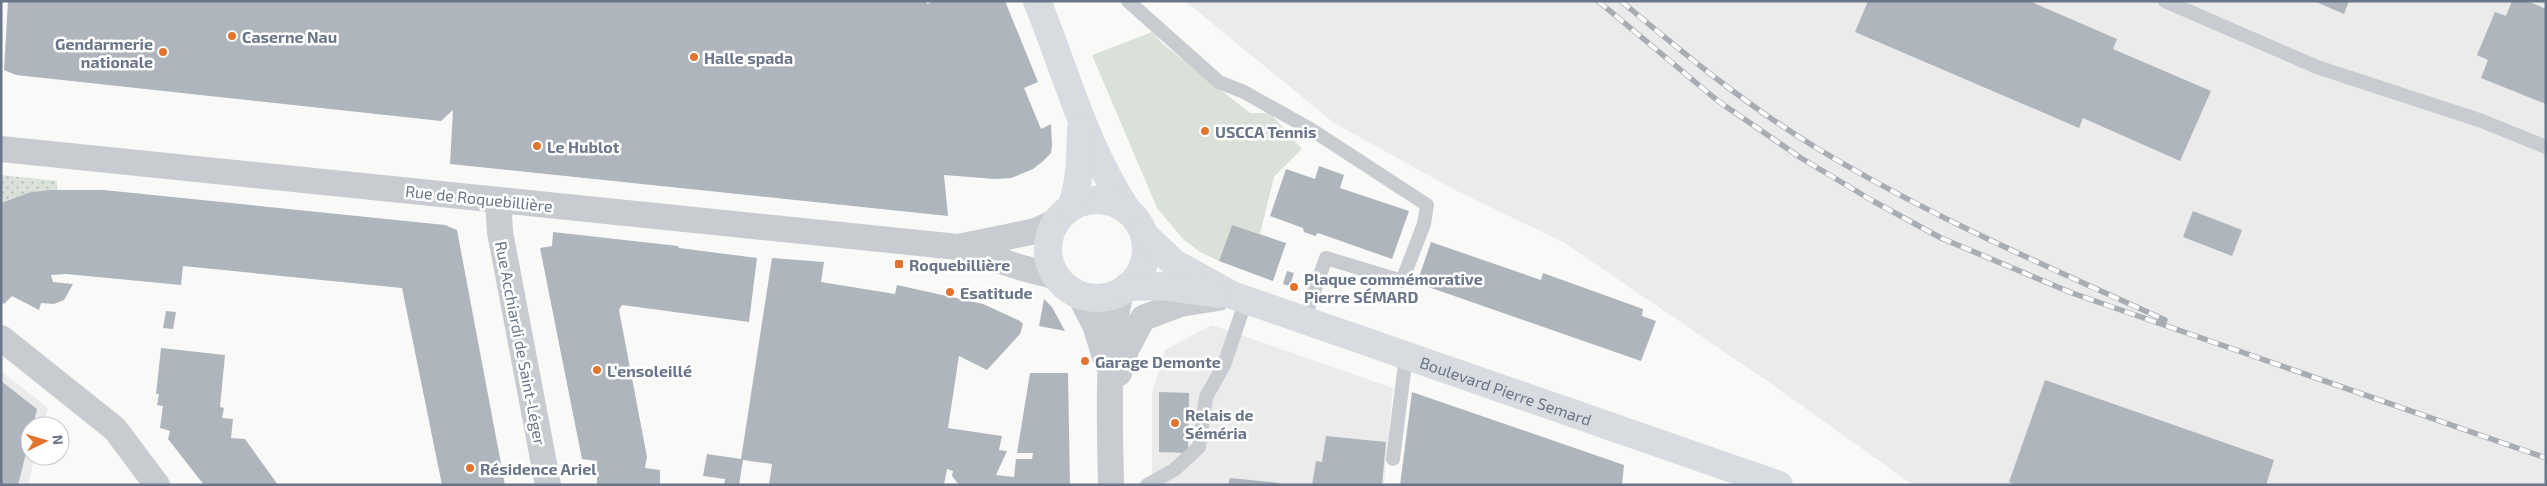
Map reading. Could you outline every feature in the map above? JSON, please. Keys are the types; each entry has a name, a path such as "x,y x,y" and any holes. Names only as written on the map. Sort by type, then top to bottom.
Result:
{"street":[{"path":"1037,1 1057,50 1081,120 1103,170 1128,211 1138,221 1144,234 1146,248 1144,263 1137,276 1124,289 1100,298 1079,294"},
{"path":"1081,120 1078,190 1050,234 1048,249 1050,264 1058,277 1079,294 1095,325 1110,373"},
{"name":"Rue de Roquebillière","path":"1,149 958,247 1019,268 1058,277"},
{"name":"Rue Acchiardi de Saint-Léger","path":"498,200 500,232 548,485"},
{"path":"1064,214 1094,200 1106,200 1128,211"},
{"name":"Rue de Roquebillière","path":"958,247 1036,231 1064,214"},
{"name":"Boulevard Pierre Semard","path":"1144,234 1174,263 1239,298 1779,485"},
{"name":"Boulevard Pierre Semard","path":"1124,289 1160,286 1239,298"},
{"path":"1111,485 1110,373 1115,321 1124,289"},
{"path":"1110,405 1126,350 1143,318 1180,304 1239,298"},
{"path":"1,338 115,429 157,485"}],"lane":[{"path":"1128,1 1219,82 1244,92 1312,130 1427,205 1424,224 1402,281 1326,258 1304,320"},
{"path":"2165,1 2317,67 2482,120 2546,147"},
{"path":"1146,485 1174,470 1199,447 1206,397 1224,365 1239,298"},
{"path":"1393,459 1406,356"}],"shaded area":[{"path":"1185,1 2546,1 2546,485 1913,485 1776,387 1563,242 1457,191 1334,123"},
{"name":"USCCA Tennis","path":"1152,32 1164,45 1250,113 1270,113 1302,149 1274,177 1260,234 1232,225 1219,261 1200,252 1183,239 1157,208 1092,55"},
{"path":"1,175 57,181 57,190 33,192 1,203"},
{"path":"1212,325 1393,388 1384,485 1152,485 1152,393 1165,350"},
{"path":"1,371 48,408 46,416 20,416 20,466 33,466 28,485 1,485"}],"building":[{"name":"Halle spada","path":"8,1 926,1 927,4 934,1 1005,1 1038,82 1024,88 1041,129 1051,124 1051,153 1033,169 1011,178 995,179 944,175 948,216 450,164 453,110 441,121 16,75 4,70"},
{"path":"1868,1 2029,1 2117,39 2113,49 2211,91 2180,161 2083,118 2079,128 1855,32"},
{"path":"2314,1 2349,1 2344,14"},
{"path":"2512,1 2527,1 2546,9 2546,104 2481,78 2488,60 2477,55 2495,12 2506,16"},
{"path":"1319,166 1344,175 1340,188 1409,211 1392,259 1318,233 1315,236 1304,232 1303,228 1270,216 1286,169 1315,179"},
{"path":"104,190 445,225 457,230 505,485 442,485 402,288 183,266 181,285 66,274 51,275 53,282 73,284 64,300 54,304 41,303 39,310 12,296 4,304 1,302 1,203 31,192"},
{"path":"2193,211 2242,230 2232,256 2183,237"},
{"path":"1232,225 1286,243 1273,281 1219,261"},
{"name":"L'ensoleillé","path":"553,232 678,246 679,248 757,258 749,322 622,305 619,310 647,457 645,468 660,470 660,485 597,485 597,461 582,459 540,248 552,246"},
{"path":"1431,242 1541,280 1543,273 1643,309 1642,316 1656,321 1641,361 1417,283"},
{"path":"772,258 824,262 821,282 895,294 897,285 983,304 1020,321 1023,324 1020,334 987,370 959,356 948,428 1002,436 999,450 1007,451 996,475 1014,477 1016,459 1032,459 1033,453 1017,453 1030,373 1068,373 1070,485 959,485 952,476 953,471 947,469 944,485 769,485 772,464 743,460 739,485 724,485 725,479 703,476 707,454 741,459"},
{"path":"1287,271 1294,273 1290,286 1283,284"},
{"path":"1044,299 1052,307 1065,331 1039,326"},
{"path":"166,311 176,312 173,329 163,328"},
{"path":"161,348 225,355 220,407 224,408 222,418 233,419 231,438 245,439 278,485 204,485 168,439 170,431 160,428 163,406 157,405 159,394 156,394"},
{"path":"2045,380 2274,460 2266,485 2016,485 2009,482"},
{"path":"1,381 37,409 35,416 20,416 20,466 23,466 18,485 1,485"},
{"path":"1159,392 1189,393 1188,453 1159,452"},
{"path":"1412,392 1624,465 1622,485 1400,485"},
{"path":"1326,436 1386,442 1382,485 1312,485 1316,461 1322,462"},
{"path":"1230,478 1279,483 1279,485 1228,485"}],"railway":[{"path":"1598,1 1718,101 1801,158 1873,201 1941,238 2072,293 2546,458"},
{"path":"1621,1 1691,59 1764,114 1857,172 2031,259 2165,320"}],"place":[{"name":"Caserne Nau","path":"232,36"},
{"name":"Gendarmerie nationale","path":"163,52"},
{"name":"Halle spada","path":"694,57"},
{"name":"USCCA Tennis","path":"1205,131"},
{"name":"Le Hublot","path":"537,146"},
{"name":"Roquebillière","path":"899,264"},
{"name":"Plaque commémorative Pierre SÉMARD","path":"1294,287"},
{"name":"Esatitude","path":"950,292"},
{"name":"Garage Demonte","path":"1085,361"},
{"name":"L'ensoleillé","path":"597,370"},
{"name":"Relais de Séméria","path":"1175,423"},
{"name":"Résidence Ariel","path":"470,468"}]}
